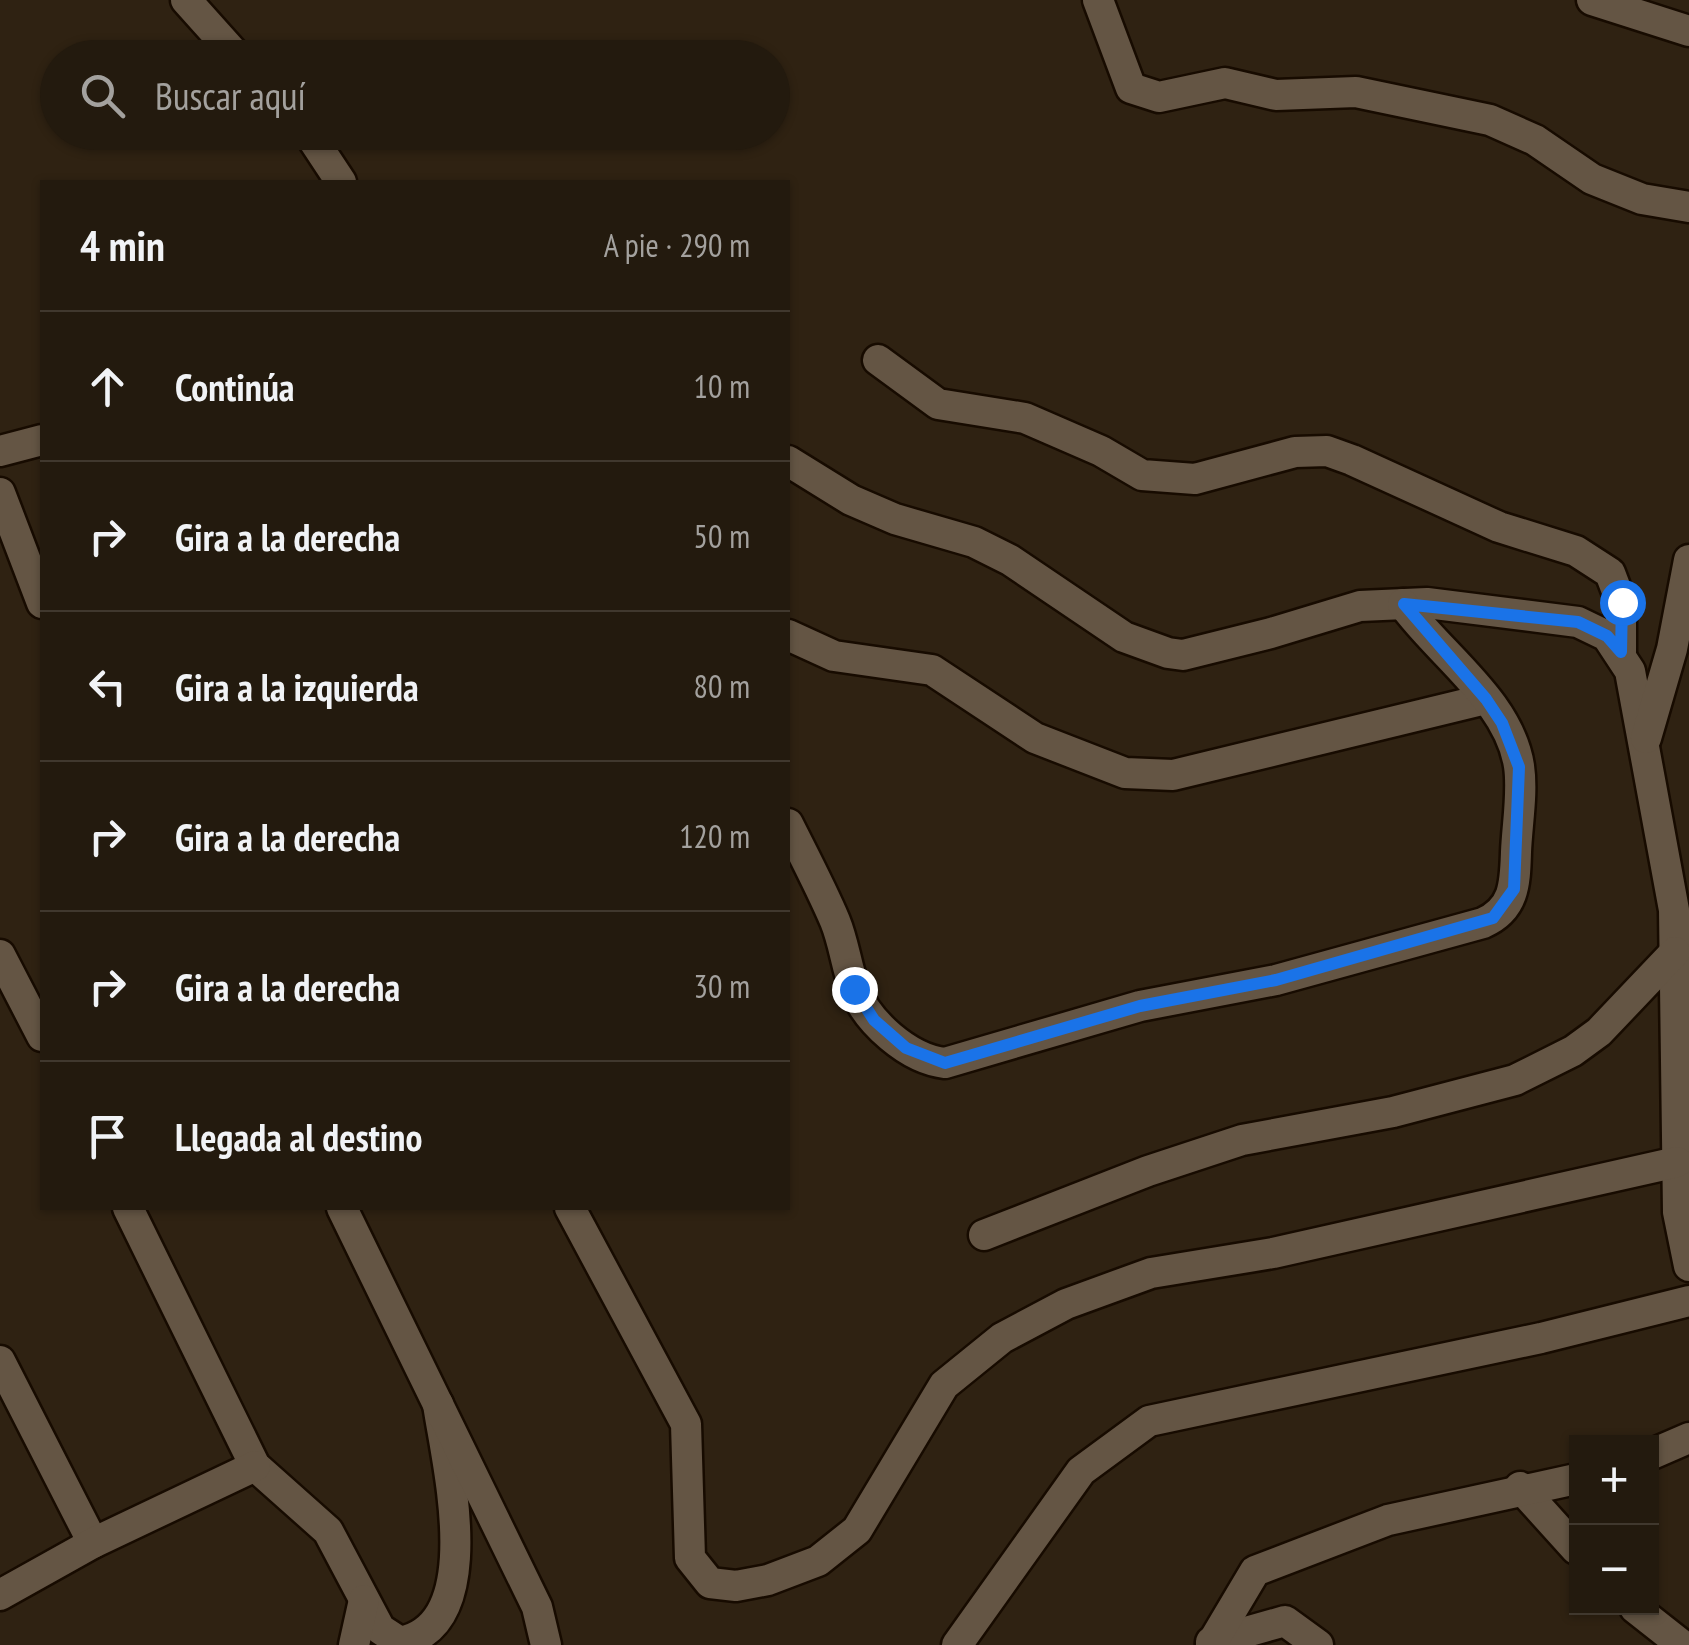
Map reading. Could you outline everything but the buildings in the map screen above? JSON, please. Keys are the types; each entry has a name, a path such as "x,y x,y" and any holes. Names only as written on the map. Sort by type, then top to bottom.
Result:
{"street":[{"path":"186,0 222,40"},
{"path":"1098,0 1131,88 1160,97 1225,82 1276,96 1356,92 1474,116 1535,140 1592,179 1642,199 1689,207"},
{"path":"1592,0 1689,31"},
{"path":"320,150 340,180"},
{"path":"878,360 938,404 1024,418 1101,451 1142,476 1196,479 1295,452 1327,452 1352,460 1499,526 1576,551 1610,573 1622,602 1621,652"},
{"path":"0,451 40,441"},
{"path":"790,462 866,506 974,542 1010,560 1124,637 1154,650 1183,655 1360,606 1404,604 1578,622 1607,636 1630,671 1674,910 1678,1212 1689,1266"},
{"path":"0,493 40,598"},
{"path":"1645,740 1672,650 1689,560"},
{"path":"790,828 847,951 854,989 906,1048 945,1063 1140,1006 1276,980 1493,918 1514,889 1519,767 1502,723 1486,699 1404,604"},
{"path":"790,637 834,656 932,670 1035,738 1125,773 1173,775 1486,699"},
{"path":"984,1235 1148,1170 1242,1140 1393,1112 1514,1080 1573,1051 1600,1032 1675,952"},
{"path":"0,955 40,1032"},
{"path":"571,1210 686,1424 690,1558 710,1583 736,1586 818,1561 856,1530 944,1385 1002,1338 1066,1304 1151,1273 1274,1253 1678,1162"},
{"path":"129,1210 255,1466 328,1531 380,1628 400,1642 416,1639 436,1625 448,1598 457,1536 438,1404"},
{"path":"343,1210 538,1607 546,1645"},
{"path":"957,1645 1081,1471 1149,1421 1541,1338 1689,1301"},
{"path":"0,1361 93,1544"},
{"path":"1659,1451 1689,1438"},
{"path":"0,1595 93,1544 255,1466"},
{"path":"1211,1644 1255,1572 1388,1520 1569,1480"},
{"path":"1520,1488 1569,1541"},
{"path":"354,1645 364,1600"},
{"path":"1645,1615 1682,1645"},
{"path":"1211,1644 1285,1621 1318,1645"}],"route":[{"path":"854,989 874,1020 906,1048 934,1062 945,1063 1140,1006 1276,980 1493,918 1502,912 1514,889 1519,767 1502,723 1486,699 1404,604 1427,603 1578,622 1607,636 1621,652 1622,602"}]}
